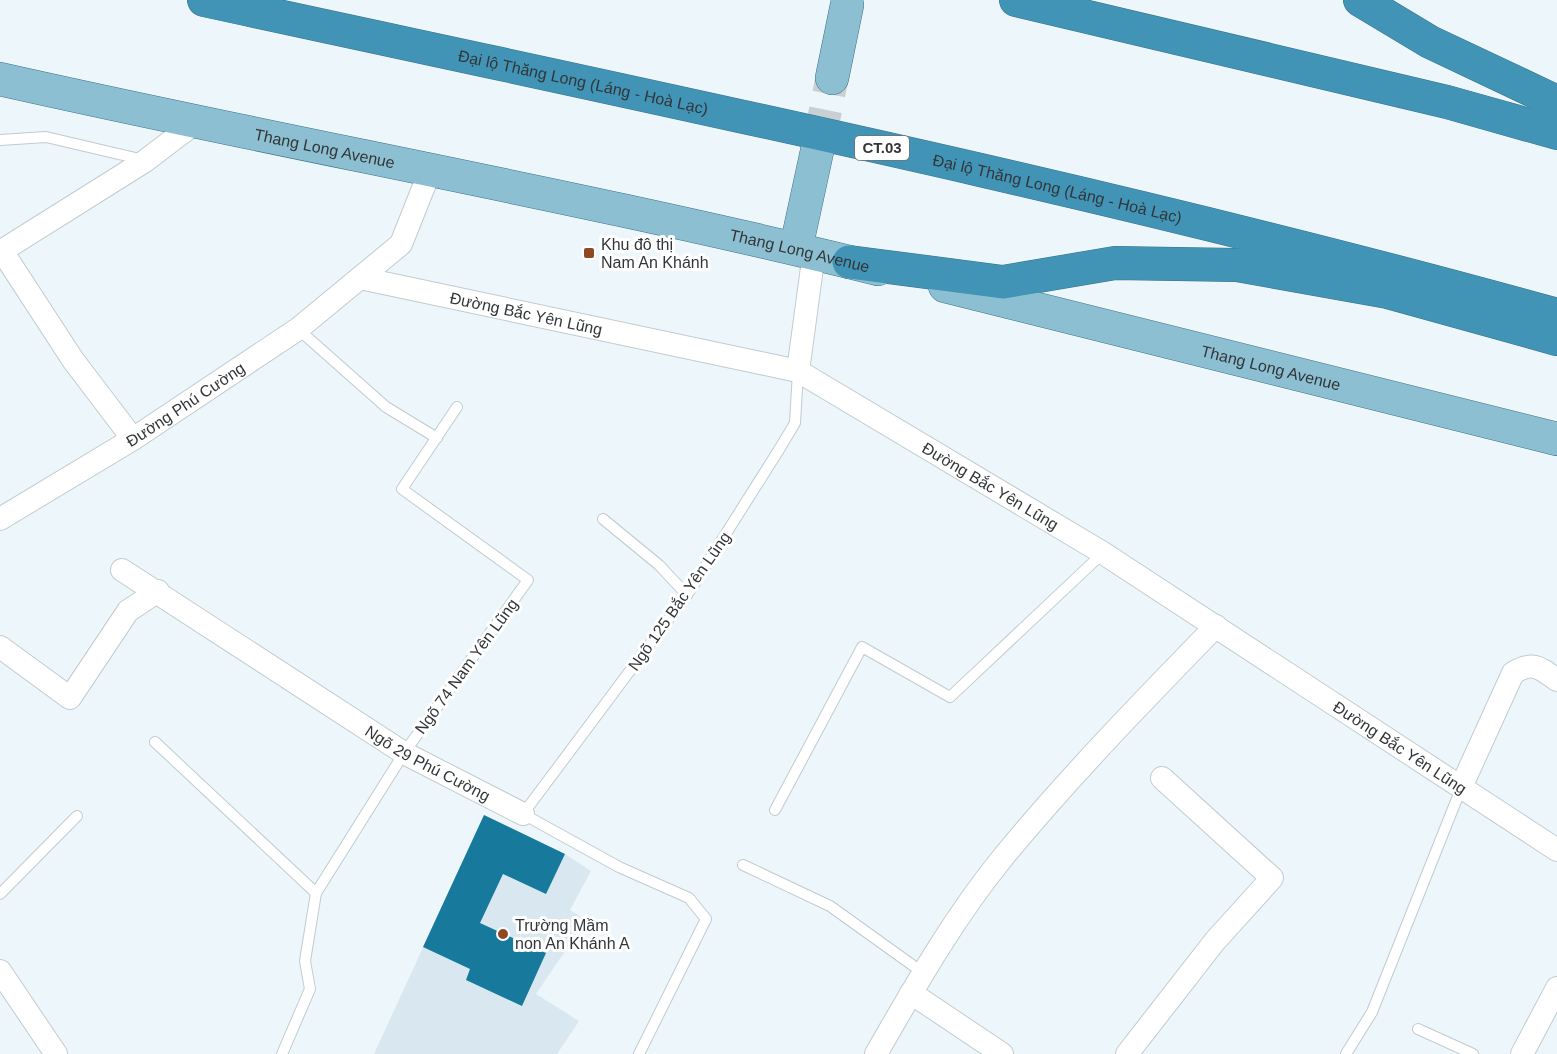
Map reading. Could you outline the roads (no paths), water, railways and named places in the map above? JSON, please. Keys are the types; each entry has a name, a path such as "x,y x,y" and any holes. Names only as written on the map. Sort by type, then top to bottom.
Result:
{"highway":[{"name":"Đại lộ Thăng Long (Láng - Hoà Lạc)","path":"204,0 812,131 1398,271 1557,315"},
{"path":"1017,0 1447,102 1557,132"},
{"path":"1360,0 1430,42 1557,102"},
{"path":"849,262 1003,282 1115,263 1237,265 1388,292 1557,339"}],"main road":[{"path":"832,78 848,5"},
{"name":"Thang Long Avenue","path":"0,79 195,123 805,251 1557,439"},
{"path":"805,251 819,142"}],"street":[{"path":"134,439 73,360 1,252 146,160 195,123"},
{"name":"Đường Phú Cường","path":"0,519 134,439 298,329 401,244 430,171"},
{"path":"798,371 805,251"},
{"name":"Đường Bắc Yên Lũng","path":"360,278 798,371 1103,553 1462,785 1557,850"},
{"name":"Ngõ 29 Phú Cường","path":"122,570 158,591 404,753 523,814"},
{"path":"0,647 70,698 128,611 158,591"},
{"path":"876,1054 922,972 1003,858 1116,728 1216,626"},
{"path":"1462,785 1512,673 1525,666 1539,667 1557,680"},
{"path":"1127,1054 1215,941 1272,878 1162,778"},
{"path":"0,971 56,1054"},
{"path":"1522,1054 1557,988"},
{"path":"911,993 1002,1054"}],"lane":[{"path":"0,140 46,137 146,160"},
{"path":"298,329 386,407 436,438 457,408"},
{"name":"Ngõ 125 Bắc Yên Lũng","path":"523,814 687,595 795,423 798,371"},
{"name":"Ngõ 74 Nam Yên Lũng","path":"316,893 404,753 528,579 402,489 436,438"},
{"path":"603,519 659,566 687,595"},
{"path":"775,810 862,647 950,697 1103,553"},
{"path":"155,742 316,893 305,961 310,989 282,1054"},
{"path":"1346,1054 1372,1012 1462,785"},
{"name":"Ngõ 29 Phú Cường","path":"523,814 619,867 689,898 706,919 639,1054"},
{"path":"0,894 77,816"},
{"path":"743,865 830,906 922,972"},
{"path":"1418,1029 1473,1054"}],"tunnel":[{"path":"819,142 832,78"}],"place":[{"name":"Khu đô thị Nam An Khánh","path":"589,253"},
{"name":"Trường Mầm non An Khánh A","path":"503,934"}]}
